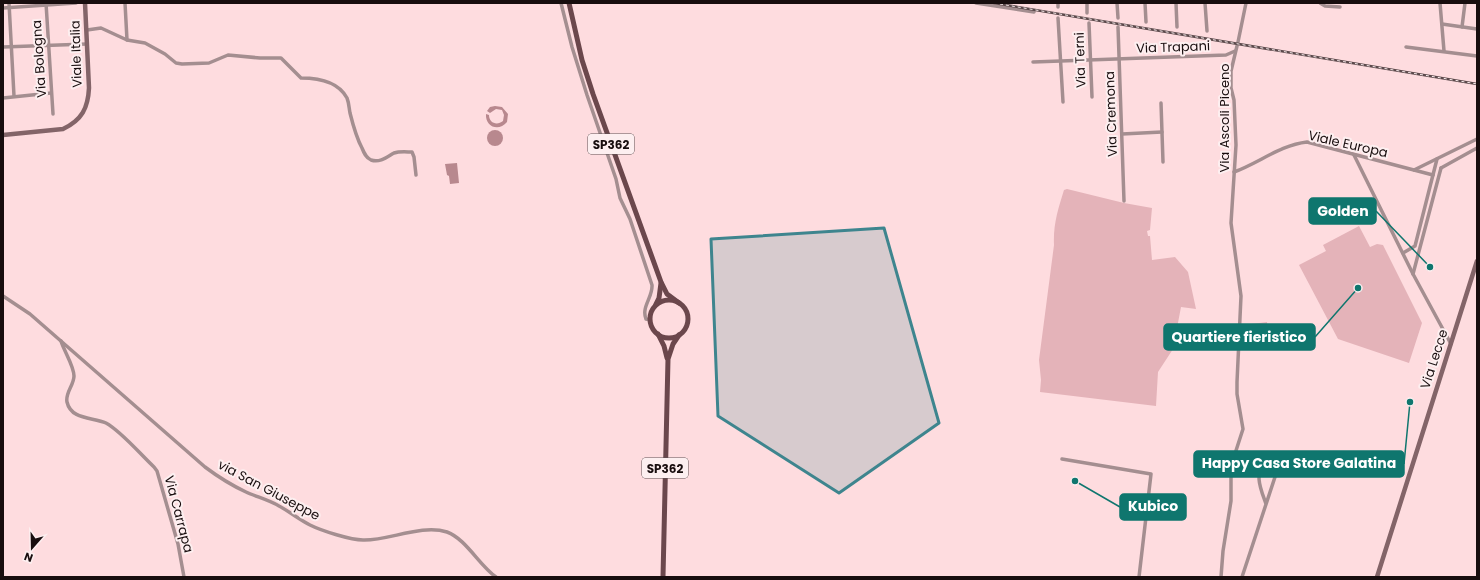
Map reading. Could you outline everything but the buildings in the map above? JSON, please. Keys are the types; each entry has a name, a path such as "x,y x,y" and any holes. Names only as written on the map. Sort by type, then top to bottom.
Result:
{"main road":[{"name":"Viale Italia","path":"3,135 63,129 72,125 79,118 88,101 89,70 85,3"},
{"name":"SP362","path":"569,3 582,60 593,94 661,282 667,294 684,307 688,319 687,326 673,344 668,359 663,577"},
{"name":"Via Lecce","path":"1377,577 1477,261"},
{"name":"SP362","path":"661,282 659,298 652,311 650,320 653,329 664,346 668,359"},
{"path":"656,306 667,300 673,300 679,303"},
{"path":"657,334 670,338 679,336"}],"street":[{"path":"9,3 14,96"},
{"path":"3,8 76,3"},
{"path":"125,3 127,40"},
{"path":"562,3 572,47 587,95 616,179 620,198 630,219 652,285 651,294 647,302 644,315 646,319 650,320"},
{"path":"976,3 1034,12"},
{"path":"1087,3 1087,13"},
{"path":"1117,3 1118,18"},
{"path":"1146,3 1146,22"},
{"path":"1176,3 1178,27"},
{"path":"1205,3 1207,31"},
{"name":"Via Ascoli Piceno","path":"1221,577 1223,552 1231,500 1231,466 1243,429 1237,394 1241,296 1232,216 1236,145 1234,100 1231,82 1232,64 1246,3"},
{"path":"1320,3 1325,6 1340,6"},
{"path":"1440,3 1444,52"},
{"path":"1462,27 1465,3"},
{"name":"Via Bologna","path":"46,4 52,114"},
{"path":"1058,18 1063,102"},
{"name":"Via Terni","path":"1089,23 1092,97"},
{"path":"1442,24 1477,29"},
{"name":"Via Cremona","path":"1118,27 1124,201"},
{"path":"87,30 101,28 127,40 145,43 165,54 176,63 182,64 209,63 228,55 281,58 301,78 323,79 345,95 358,141 367,158 375,160 403,151 412,152 416,175"},
{"path":"3,47 87,44"},
{"path":"1406,47 1477,56"},
{"name":"Via Trapani","path":"1033,62 1226,55 1235,51"},
{"name":"Via Trapani","path":"1226,55 1232,64"},
{"path":"3,98 51,93"},
{"path":"587,95 593,94"},
{"path":"1161,103 1163,162"},
{"path":"1122,134 1162,132"},
{"path":"1414,170 1477,139"},
{"name":"Viale Europa","path":"1234,172 1244,169 1286,147 1307,142 1433,175"},
{"path":"1441,168 1477,148"},
{"path":"1354,154 1413,274 1451,344"},
{"path":"1413,274 1441,168 1437,159"},
{"path":"1403,253 1415,246 1437,159"},
{"path":"1415,246 1420,248"},
{"name":"via San Giuseppe","path":"3,296 30,314 204,467 217,476 244,491 280,506 312,526 355,539 371,540 426,531 441,531 448,533 464,545 496,577"},
{"name":"Via Carrapa","path":"60,340 74,374 67,396 69,408 79,416 100,421 113,429 154,467 178,544 184,577"},
{"path":"1062,459 1151,474 1139,577"},
{"path":"1242,577 1276,474 1273,467 1267,464 1260,470 1259,480 1266,504"}],"highlighted area":[{"path":"884,228 939,423 839,493 718,416 711,239"}],"shaded area":[{"path":"490,107 502,107 508,114 507,122 500,127 493,127 486,118 486,114 489,115 490,120 494,123 501,123 503,121 504,115 502,110 496,109 490,113 487,111"},
{"path":"492,130 498,130 503,135 501,144 498,146 492,146 487,141 487,135"},
{"path":"457,163 459,183 450,184 445,164"},
{"path":"1067,189 1124,203 1152,208 1150,230 1147,231 1148,236 1150,236 1152,260 1175,257 1188,272 1196,309 1181,307 1173,349 1158,372 1156,406 1040,392 1041,380 1039,360 1054,245 1055,224 1064,190"},
{"path":"1359,226 1370,247 1377,244 1383,245 1422,323 1409,363 1338,339 1299,265 1326,251 1323,245"},
{"path":"1267,322 1270,346 1247,349 1244,325"}],"railway":[{"path":"994,3 1477,84"}],"place":[{"name":"Golden","path":"1430,267"},
{"name":"Quartiere fieristico","path":"1358,288"},
{"name":"Happy Casa Store Galatina","path":"1410,402"},
{"name":"Kubico","path":"1075,481"}]}
